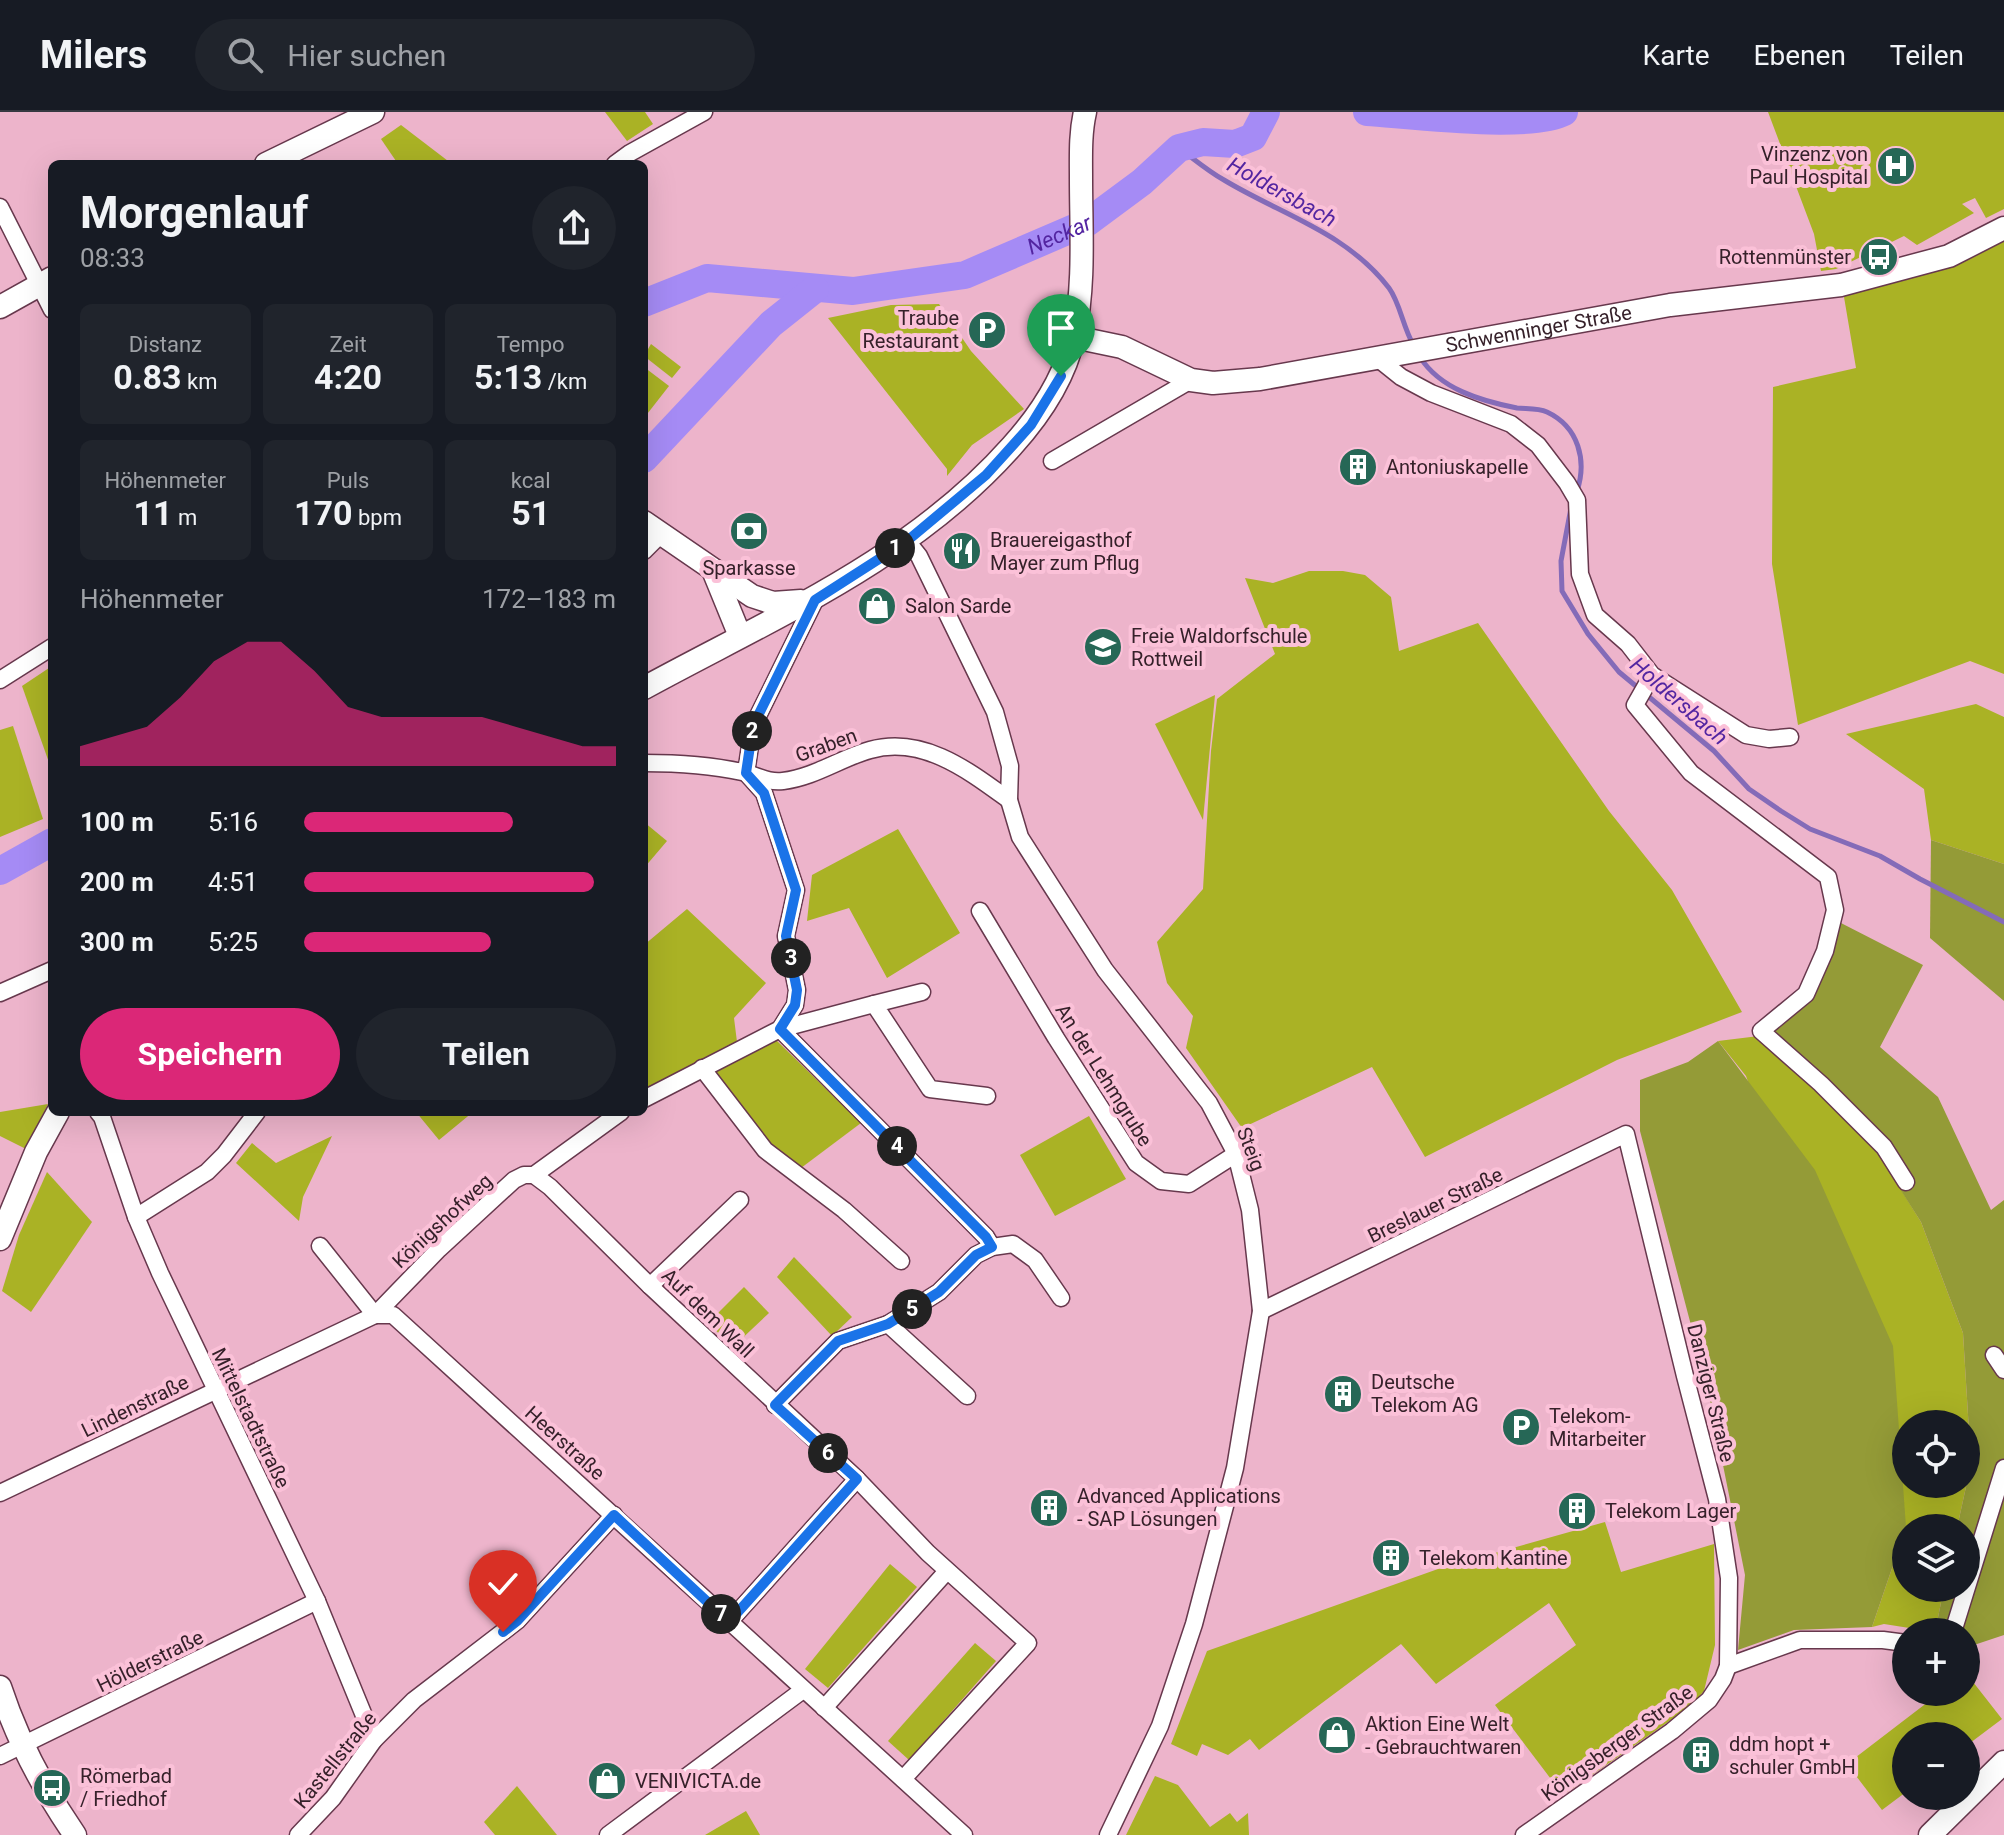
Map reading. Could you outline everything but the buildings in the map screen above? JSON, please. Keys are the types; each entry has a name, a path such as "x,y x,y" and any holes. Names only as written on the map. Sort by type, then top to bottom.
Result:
{"street":[{"path":"290,159 373,112"},
{"path":"620,160 704,112"},
{"path":"648,686 815,600 907,541 986,475 1031,425 1061,376 1074,337 1081,282 1081,137 1085,112"},
{"path":"0,207 45,282 0,307"},
{"name":"Schwenninger Straße","path":"1074,337 1122,347 1191,380 1213,383 1260,379 1670,305 1841,285 1949,256 2004,228"},
{"path":"1376,357 1401,377 1431,393 1511,424 1538,445 1577,500 1580,574 1595,615 1628,644 1646,686 1746,735 1769,739 1790,737"},
{"path":"1052,461 1191,380"},
{"path":"653,527 752,596 773,603 815,600"},
{"name":"Steig","path":"907,541 919,556 995,712 1010,766 1009,800 1020,837 1105,970 1209,1103 1236,1154 1250,1210 1261,1311 1235,1468 1198,1611 1160,1726 1108,1835"},
{"path":"713,569 740,636"},
{"path":"780,1029 795,1005 797,990 786,936 796,890 764,793 746,773 753,726 815,600"},
{"path":"0,680 48,650"},
{"path":"1646,686 1635,705 1691,773 1828,877 1835,910 1825,951 1806,994 1761,1031 1821,1084 1884,1147 1906,1182"},
{"name":"Graben","path":"648,763 682,763 746,773 764,781 783,781 819,771 871,750 900,746 935,753 968,771 1009,800"},
{"name":"An der Lehmgrube","path":"980,911 1136,1163 1161,1181 1189,1184 1236,1154"},
{"path":"0,993 48,972"},
{"path":"648,1097 780,1029 922,992"},
{"path":"874,1004 930,1089 987,1096"},
{"path":"780,1029 986,1237 992,1247"},
{"path":"702,1068 765,1150 855,1219 901,1261"},
{"path":"0,1239 36,1152 56,1116"},
{"name":"Mittelstadtstraße","path":"101,1116 136,1217 317,1601 374,1740"},
{"path":"136,1217 207,1172 254,1116"},
{"name":"Königshofweg","path":"375,1315 439,1249 514,1180 534,1175 615,1116"},
{"name":"Breslauer Straße","path":"1261,1311 1626,1134"},
{"name":"Danziger Straße","path":"1626,1134 1717,1499 1729,1578 1728,1666"},
{"name":"Auf dem Wall","path":"534,1175 857,1479 947,1571 1028,1643 903,1779"},
{"path":"650,1286 740,1200"},
{"path":"775,1405 838,1341 888,1324 939,1292 976,1255 992,1247 1013,1244 1035,1260 1061,1298"},
{"name":"Heerstraße","path":"320,1246 375,1315 393,1315 964,1835"},
{"name":"Lindenstraße","path":"0,1493 375,1315"},
{"path":"888,1324 967,1396"},
{"path":"1994,1355 2004,1370"},
{"path":"1957,1618 2004,1468"},
{"path":"729,1622 857,1479"},
{"name":"Kastellstraße","path":"298,1835 333,1798 374,1740 414,1700 517,1621 614,1515"},
{"path":"824,1708 947,1571"},
{"name":"Hölderstraße","path":"0,1756 317,1601"},
{"path":"1728,1666 1800,1640 1892,1641"},
{"name":"Königsberger Straße","path":"1524,1835 1681,1724 1709,1700 1728,1666"},
{"path":"0,1687 24,1746 59,1812 75,1835"},
{"path":"608,1835 803,1690"},
{"path":"1930,1835 2004,1762"}],"shaded area":[{"path":"605,112 645,112 653,124 627,141"},
{"name":"Vinzenz von Paul Hospital","path":"1768,112 2004,112 2004,209 1986,218 1975,198 1962,204 1974,213 1917,245 1904,236 1836,269 1821,271 1814,234"},
{"path":"401,125 447,160 395,160 381,139"},
{"path":"2004,234 2004,674 1970,661 1798,725 1772,564 1773,387 1856,368 1843,291"},
{"path":"939,304 971,351 1024,409 972,445 947,476 947,469 828,318 891,305"},
{"path":"651,344 681,367 672,378 648,359"},
{"path":"648,370 669,386 648,413"},
{"path":"1309,571 1343,571 1365,575 1391,597 1399,651 1478,623 1609,811 1672,890 1742,1012 1617,1060 1425,1157 1372,1067 1242,1128 1186,1048 1193,1016 1167,983 1157,942 1203,889 1217,699 1275,654 1245,578 1273,583"},
{"path":"48,669 48,760 22,686"},
{"path":"1215,695 1203,820 1155,724"},
{"path":"1976,704 2004,717 2004,864 1931,840 1924,789 1846,734"},
{"path":"13,726 43,819 0,837 0,730"},
{"path":"648,825 667,841 648,863"},
{"path":"898,829 960,933 887,978 849,908 807,921 812,875"},
{"path":"687,909 766,983 734,1018 737,1042 648,1091 648,942"},
{"path":"1759,1036 1816,1086 1880,1156 1921,1222 1963,1333 1968,1410 1892,1410 1892,1488 1746,1076 1718,1041"},
{"path":"774,1038 861,1123 797,1171 769,1146 720,1084 716,1072"},
{"path":"48,1104 26,1149 0,1136 0,1112"},
{"path":"419,1116 468,1116 439,1140"},
{"path":"1089,1116 1126,1179 1055,1216 1020,1155"},
{"path":"332,1136 303,1197 299,1221 236,1163 252,1143 276,1163"},
{"path":"47,1172 92,1222 31,1312 2,1291 19,1235"},
{"path":"794,1257 852,1317 832,1336 777,1277"},
{"path":"744,1287 769,1313 733,1347 708,1323"},
{"path":"1896,1498 1964,1498 1960,1514 1901,1514"},
{"path":"1605,1522 1621,1572 1714,1544 1715,1645 1704,1691 1691,1706 1563,1795 1495,1705 1576,1645 1549,1603 1436,1684 1401,1644 1259,1750 1250,1739 1228,1755 1202,1744 1197,1756 1171,1744 1207,1651 1438,1569"},
{"path":"890,1564 917,1587 828,1688 805,1669"},
{"path":"1892,1568 1892,1602 1941,1602 1938,1618 1892,1618 1892,1625 1872,1627"},
{"path":"975,1643 996,1661 909,1760 888,1741"},
{"path":"1980,1691 2002,1719 1980,1736 1980,1722 1902,1722 1923,1706 1980,1706"},
{"path":"1892,1730 1892,1802 1882,1810 1847,1764"},
{"path":"1155,1776 1178,1785 1210,1827 1230,1813 1237,1822 1248,1813 1249,1835 1126,1835"},
{"path":"517,1786 557,1835 495,1835 484,1822"},
{"path":"746,1811 760,1835 705,1835"}],"green space":[{"path":"1931,840 2004,864 2004,1001 1930,938"},
{"path":"1839,922 1923,965 1880,1047 1938,1097 1991,1210 2004,1200 2004,1635 1980,1643 1980,1618 1938,1618 1941,1602 1980,1602 1980,1514 1960,1514 1964,1498 1980,1498 1980,1410 1968,1410 1963,1333 1921,1222 1879,1156 1816,1086 1759,1036 1810,995"},
{"path":"1718,1041 1815,1170 1893,1346 1898,1410 1892,1410 1892,1498 1904,1498 1905,1514 1892,1514 1892,1568 1872,1627 1794,1630 1738,1650 1745,1575 1708,1390 1640,1131 1640,1080 1688,1062"}],"waterway":[{"name":"Neckar","path":"648,301 707,278 853,291 965,275 1088,222 1142,182 1179,148 1203,142 1235,144 1253,137 1266,112"},
{"name":"Neckar","path":"1367,112 1498,121 1525,120 1564,112"},
{"name":"Holdersbach","path":"1179,148 1218,176 1312,226 1353,252 1389,288 1413,344"},
{"name":"Neckar","path":"648,455 771,324 815,289"},
{"name":"Holdersbach","path":"1420,357 1428,368 1462,392 1503,405 1544,411 1558,418 1567,426 1578,446 1581,468 1577,491"},
{"name":"Holdersbach","path":"1571,508 1561,561 1562,591 1588,634 1619,672 1714,751 1749,789 1781,811 1810,829 1880,856 2004,922"},
{"name":"Neckar","path":"0,871 48,844"}],"place":[{"name":"Vinzenz von Paul Hospital","path":"1896,166"},
{"name":"Rottenmünster","path":"1879,257"},
{"name":"Traube Restaurant","path":"987,330"},
{"name":"Antoniuskapelle","path":"1358,467"},
{"name":"Sparkasse","path":"749,531"},
{"name":"Brauereigasthof Mayer zum Pflug","path":"962,551"},
{"name":"Salon Sarde","path":"877,606"},
{"name":"Freie Waldorfschule Rottweil","path":"1103,647"},
{"name":"Deutsche Telekom AG","path":"1343,1394"},
{"name":"Telekom- Mitarbeiter","path":"1521,1427"},
{"name":"Advanced Applications - SAP Lösungen","path":"1049,1508"},
{"name":"Telekom Lager","path":"1577,1511"},
{"name":"Telekom Kantine","path":"1391,1558"},
{"name":"Aktion Eine Welt - Gebrauchtwaren","path":"1337,1735"},
{"name":"ddm hopt + schuler GmbH","path":"1701,1755"},
{"name":"VENIVICTA.de","path":"607,1781"},
{"name":"Römerbad / Friedhof","path":"52,1788"}],"route":[{"path":"503,1632 517,1621 614,1515 729,1622 857,1479 775,1405 838,1341 888,1324 939,1292 976,1255 992,1247 986,1237 780,1029 795,1005 797,990 786,936 796,890 764,793 746,773 753,726 815,600 907,541 957,502 1031,425 1061,376"}]}
